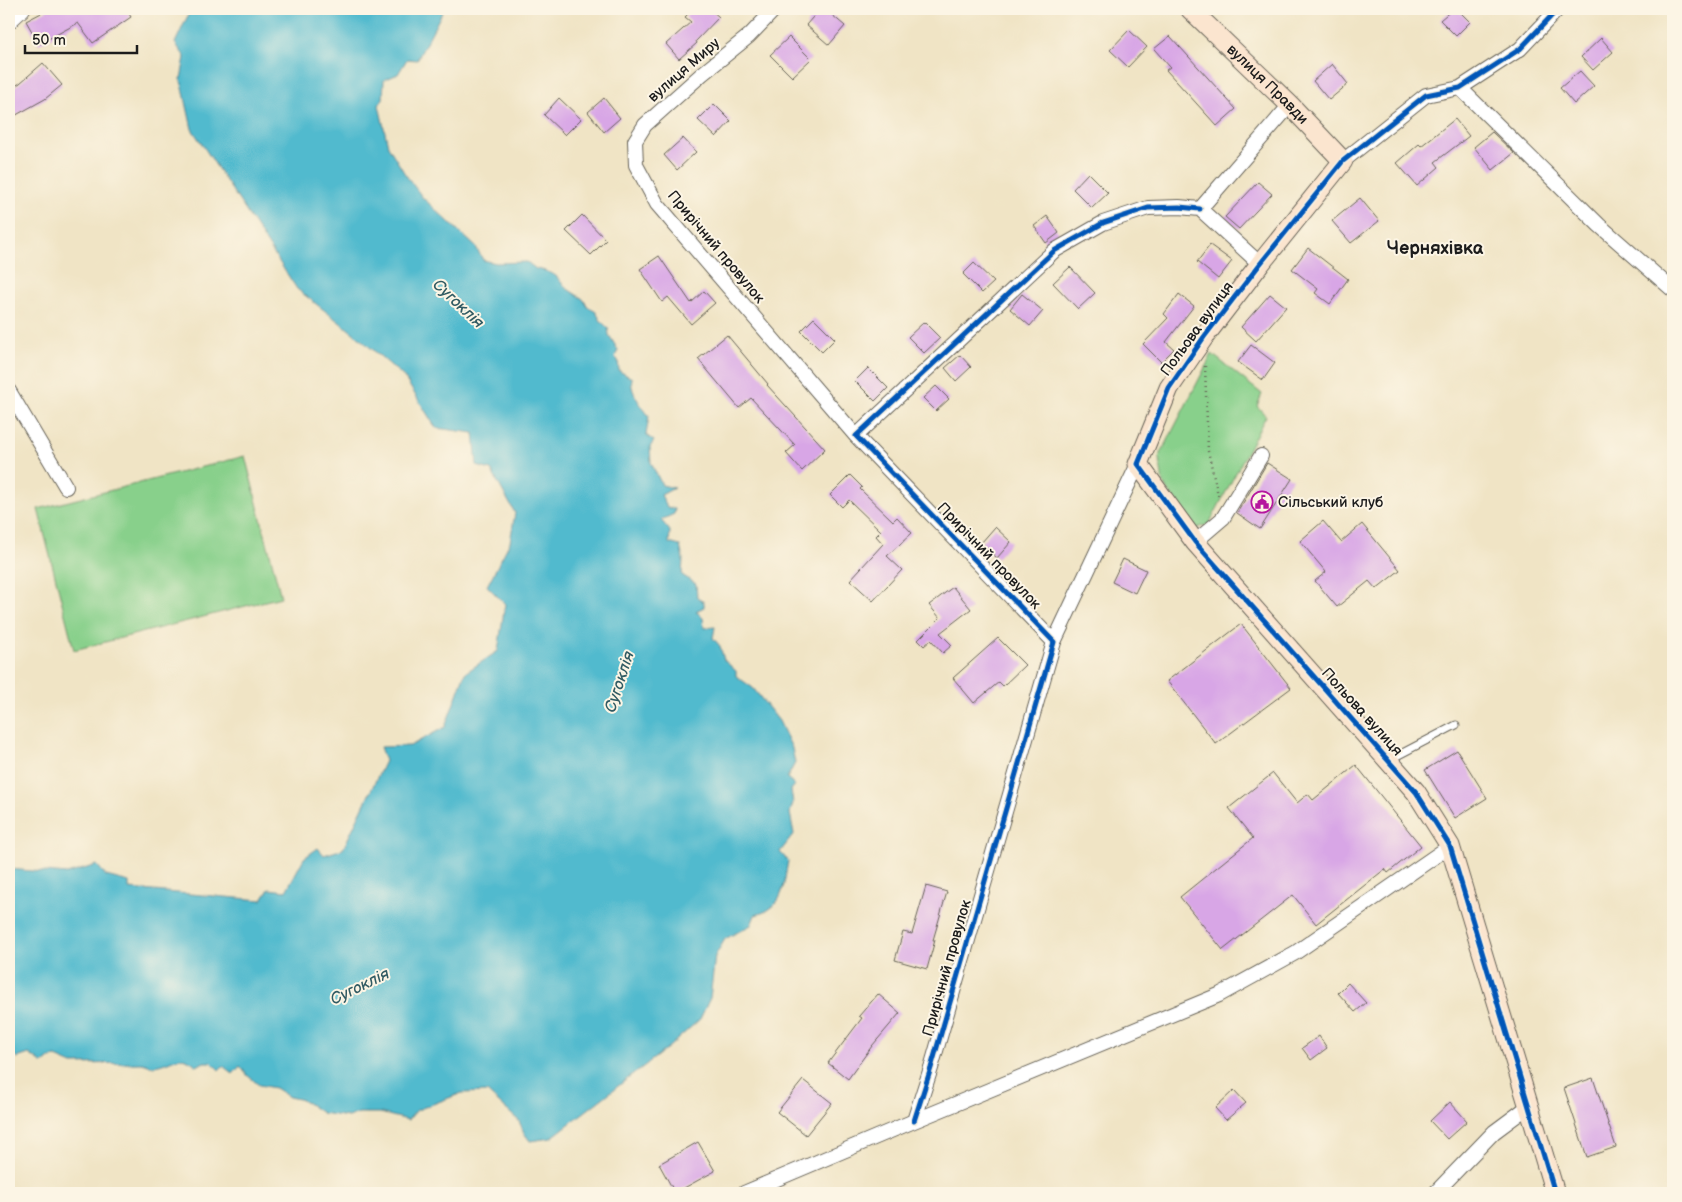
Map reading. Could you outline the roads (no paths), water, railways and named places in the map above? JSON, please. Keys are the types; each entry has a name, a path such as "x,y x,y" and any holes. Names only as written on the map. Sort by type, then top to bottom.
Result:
{"street":[{"path":"9,22 23,9"},
{"name":"вулиця Миру","path":"636,166 636,141 646,124 702,74 749,36 774,9"},
{"name":"вулиця Правди","path":"1190,9 1290,105 1343,162"},
{"name":"Польова вулиця","path":"1555,1193 1450,846 1416,792 1195,542 1138,464 1169,388 1204,337 1260,264 1343,162 1426,95 1460,88 1520,49 1558,9"},
{"path":"1460,88 1600,225 1673,290"},
{"path":"1200,209 1290,105"},
{"name":"Прирічний провулок","path":"636,166 657,204 856,436 1054,642 914,1121"},
{"path":"856,436 1054,251 1102,223 1148,208 1179,207 1200,209 1260,264"},
{"path":"9,391 66,487"},
{"path":"1195,542 1223,518 1261,456"},
{"path":"1054,642 1138,464"},
{"path":"744,1193 1219,996 1294,953 1450,846"},
{"path":"1435,1193 1494,1132 1529,1106"}],"lane":[{"path":"1388,760 1456,725"}],"water":[{"name":"Сугоклія","path":"191,9 444,9 417,60 407,59 398,74 384,80 383,99 379,105 388,146 405,174 423,198 476,247 483,260 496,263 527,262 536,269 556,276 566,288 583,299 588,307 596,312 608,328 609,335 618,350 615,357 618,360 619,371 632,378 634,393 649,416 646,435 654,441 650,447 651,463 662,485 674,488 661,495 667,507 675,509 674,514 661,520 670,531 669,543 680,546 683,559 682,575 696,584 697,598 704,602 704,607 696,611 703,618 704,628 715,627 713,638 720,646 724,660 736,671 736,676 753,688 779,721 792,748 795,763 787,778 795,785 791,790 793,803 790,813 794,834 780,852 788,861 781,895 772,907 765,912 755,915 751,925 725,939 715,956 710,998 700,1019 670,1046 551,1138 530,1141 519,1121 487,1092 462,1093 417,1110 408,1120 380,1113 359,1113 348,1117 322,1113 303,1100 289,1097 275,1088 259,1085 240,1066 233,1074 223,1066 219,1070 211,1062 204,1062 197,1066 191,1061 181,1058 154,1066 142,1063 72,1064 56,1057 50,1058 43,1064 29,1054 17,1058 9,1049 9,869 67,874 97,865 106,876 129,882 129,889 262,900 269,889 286,891 304,858 318,848 324,855 343,849 385,761 380,747 410,746 445,727 465,673 498,651 505,604 487,586 510,542 515,513 491,470 477,466 474,433 436,428 404,377 356,335 297,289 192,129 181,79 185,57 175,43"}],"place":[{"name":"Сільський клуб","path":"1262,502"}],"district":[{"name":"Черняхівка","path":"1435,248"}]}
